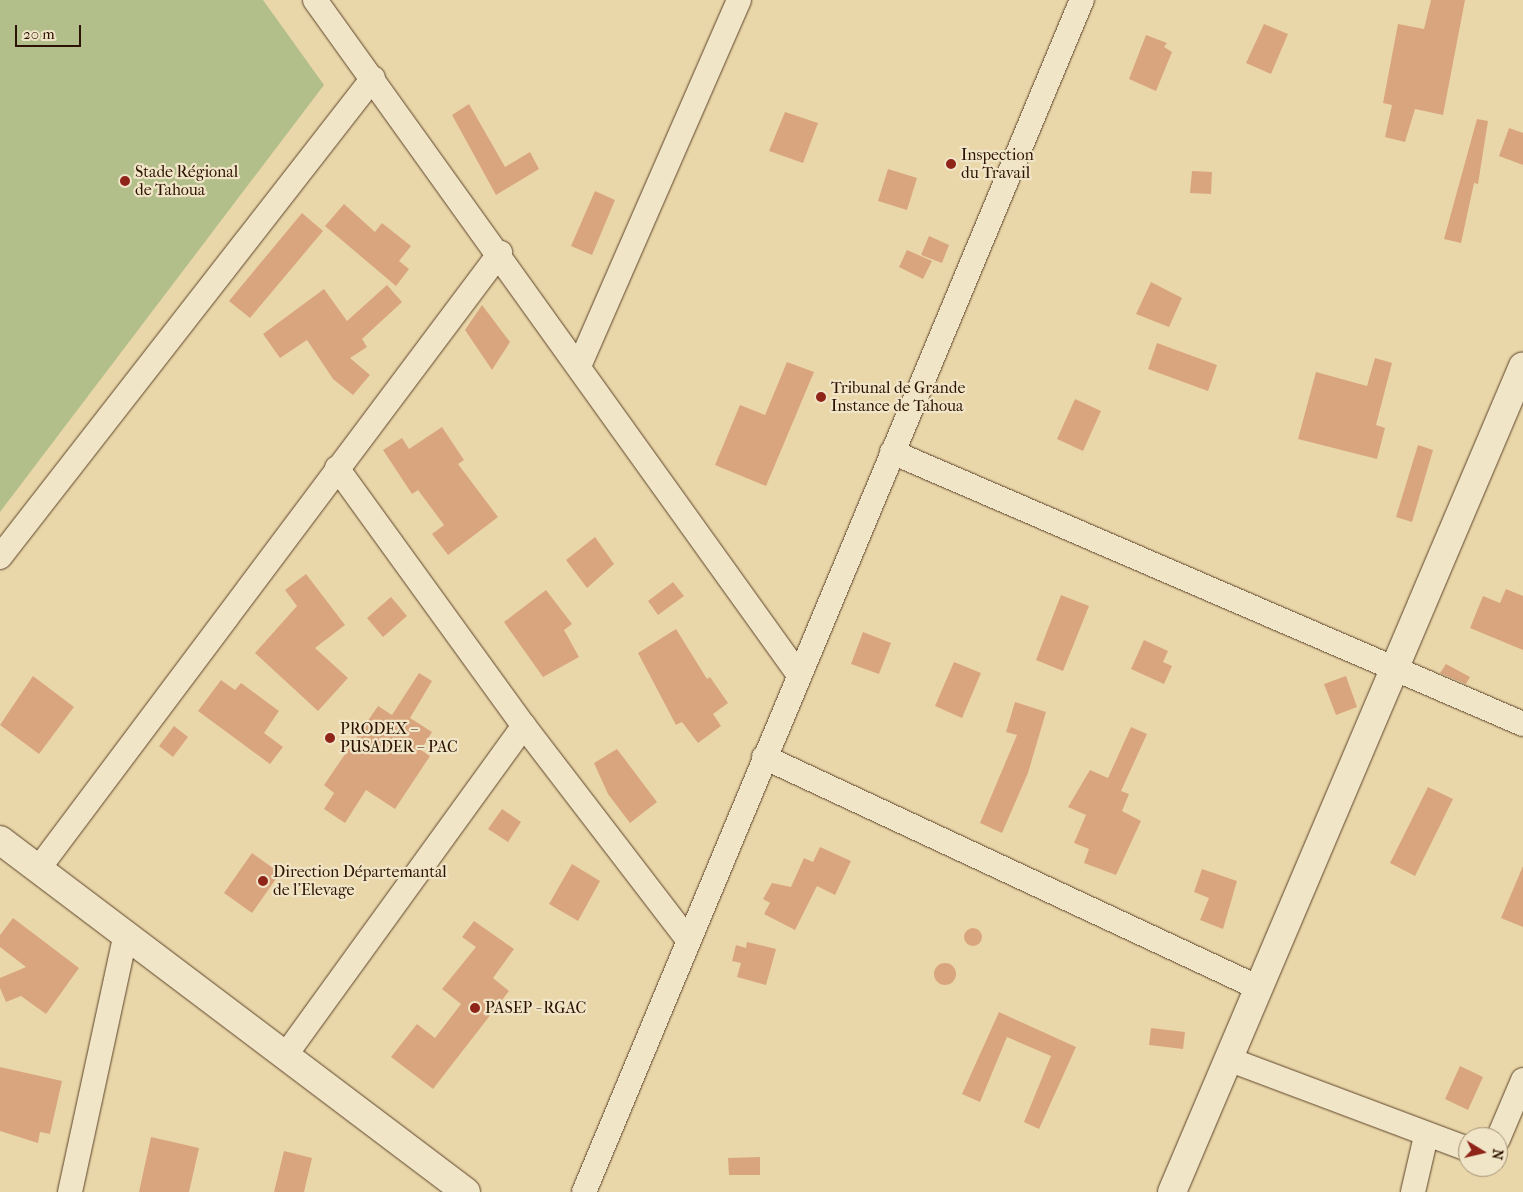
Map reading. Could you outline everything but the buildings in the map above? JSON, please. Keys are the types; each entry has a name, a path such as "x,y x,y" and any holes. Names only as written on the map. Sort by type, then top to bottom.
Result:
{"street":[{"path":"315,0 580,364 799,675"},
{"path":"580,364 739,0"},
{"path":"584,1192 764,757 1082,0"},
{"path":"0,556 373,78"},
{"path":"39,868 500,253"},
{"path":"1172,1192 1523,366"},
{"path":"892,452 1523,724"},
{"path":"337,468 524,726 688,940"},
{"path":"287,1053 524,726"},
{"path":"764,757 1259,988"},
{"path":"0,840 287,1053 415,1158 466,1192"},
{"path":"70,1192 126,933"},
{"path":"1228,1059 1458,1147"},
{"path":"1503,1127 1523,1080"},
{"path":"1413,1192 1426,1136"}],"green space":[{"name":"Stade Régional de Tahoua","path":"0,0 263,0 324,85 0,512"}],"place":[{"name":"Inspection du Travail","path":"951,164"},
{"name":"Stade Régional de Tahoua","path":"125,181"},
{"name":"Tribunal de Grande Instance de Tahoua","path":"821,397"},
{"name":"PRODEX – PUSADER – PAC","path":"330,738"},
{"name":"Direction Départemantal de l'Elevage","path":"263,881"},
{"name":"PASEP - RGAC","path":"475,1008"}]}
